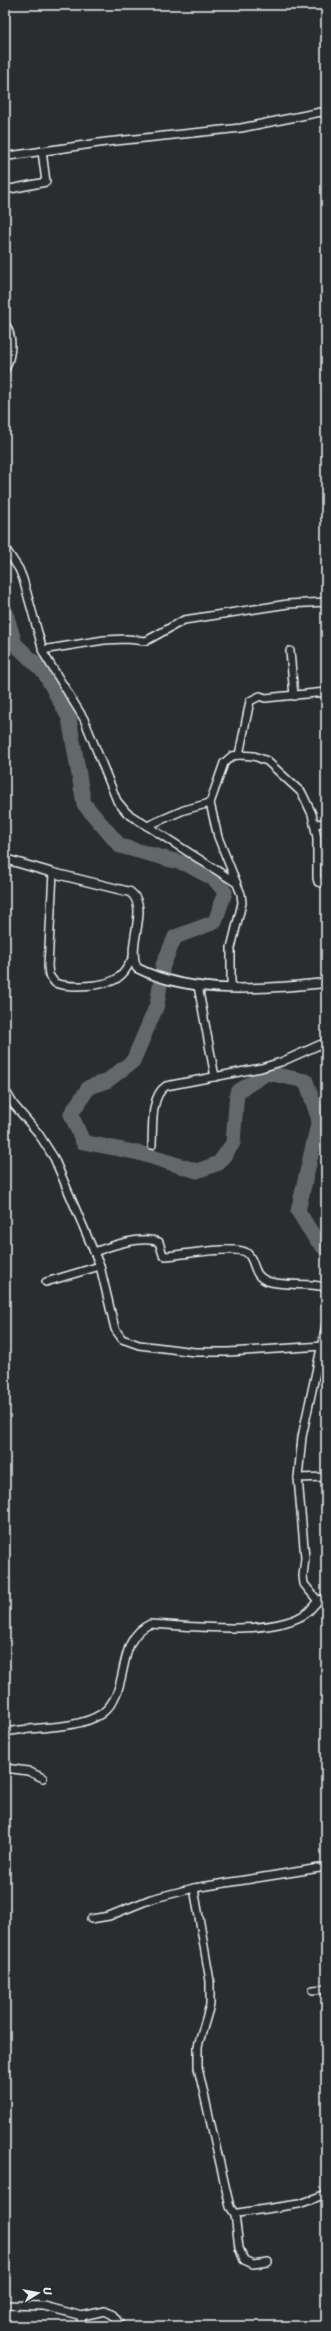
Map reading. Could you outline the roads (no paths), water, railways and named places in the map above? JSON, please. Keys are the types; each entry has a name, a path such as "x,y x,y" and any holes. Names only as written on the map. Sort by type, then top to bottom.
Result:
{"street":[{"path":"9,156 106,142 241,128 326,112"},
{"path":"5,190 46,182 42,151"},
{"path":"5,323 10,332 12,348 5,370"},
{"path":"5,548 19,569 23,579 42,650 84,719 117,801 127,813 235,882 239,887 242,903 231,948 231,987"},
{"path":"42,650 104,640 127,639 146,641 184,620 288,604 326,602"},
{"path":"290,651 294,696"},
{"path":"240,755 250,700 260,696 265,698 326,692"},
{"path":"235,882 231,866 218,837 210,803 224,763 232,756 240,755 254,756 267,761 293,783 307,802 318,843 316,875 318,882 326,884"},
{"path":"147,826 184,810 210,803"},
{"path":"314,824 326,823"},
{"path":"5,859 53,873 130,892 136,896 139,910 133,957 126,970 118,978 107,983 73,986 55,983 49,975 48,966 53,873"},
{"path":"133,957 137,968 168,980 198,986 290,986 326,983"},
{"path":"198,986 215,1077"},
{"path":"152,1145 154,1113 161,1089 166,1086 215,1077 281,1062 326,1042"},
{"path":"5,1090 14,1105 38,1133 54,1158 94,1252 115,1329 122,1339 139,1345 195,1352 228,1352 323,1346"},
{"path":"94,1252 131,1241 159,1242 163,1255 166,1256 211,1250 244,1252 250,1255 257,1273 268,1281 326,1287 326,1306"},
{"path":"46,1282 97,1267"},
{"path":"316,1598 304,1584 303,1576 305,1558 301,1478 302,1437 323,1354 326,1325"},
{"path":"301,1478 322,1477"},
{"path":"316,1598 326,1597"},
{"path":"5,1732 81,1722 100,1714 118,1694 127,1649 135,1634 150,1624 238,1628 269,1626 307,1612 316,1598"},
{"path":"5,1768 28,1771 43,1778"},
{"path":"91,1920 109,1916 151,1899 194,1888 326,1867"},
{"path":"194,1888 210,1981 210,2005 198,2046 198,2068 230,2207 235,2214 239,2248 247,2264 268,2262"},
{"path":"313,1990 326,1989"},
{"path":"235,2214 298,2204 326,2194"},
{"path":"5,2306 44,2306 82,2316 105,2311 113,2316 121,2326"},
{"path":"80,2326 82,2316"}],"waterway":[{"path":"5,610 15,644 44,672 69,718 84,804 120,846 186,864 214,879 225,892 215,922 175,937 163,965 157,1005 133,1061 107,1081 89,1087 71,1114 83,1142 139,1153 197,1171 219,1163 233,1143 237,1092 267,1073 306,1081 319,1120 298,1211 315,1238 326,1250"}]}
